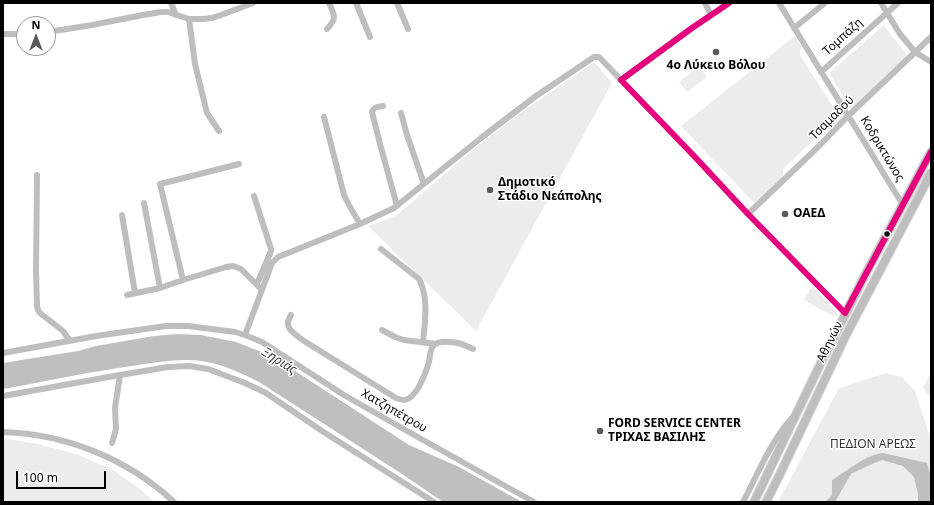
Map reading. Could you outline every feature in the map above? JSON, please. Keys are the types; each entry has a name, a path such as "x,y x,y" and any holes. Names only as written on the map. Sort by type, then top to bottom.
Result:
{"main road":[{"name":"Αθηνών","path":"754,502 865,275 931,152"},
{"name":"Αθηνών","path":"766,502 845,337 931,173"}],"street":[{"path":"171,3 176,15"},
{"path":"56,31 152,13 168,12 196,20 212,18 253,3"},
{"path":"327,28 335,18 330,3"},
{"path":"356,3 370,37"},
{"path":"397,3 408,29"},
{"path":"705,3 711,15"},
{"path":"245,335 272,263 278,257 360,224 397,206 536,96 594,57 601,58 621,80 729,3"},
{"name":"Κοδρικτώνος","path":"779,3 903,205"},
{"path":"794,28 825,3"},
{"path":"882,3 900,34 915,52 931,62"},
{"name":"Τομπάζη","path":"821,72 898,3"},
{"path":"189,19 195,64 207,113 219,131"},
{"path":"3,34 16,34"},
{"name":"Τσαμαδού","path":"748,214 931,37"},
{"path":"384,106 374,108 372,112 397,206"},
{"path":"401,113 424,184"},
{"path":"324,118 344,195 360,224"},
{"path":"182,280 160,184 239,164"},
{"path":"37,175 37,306 40,313 64,331 70,341"},
{"path":"254,196 271,249 257,284"},
{"path":"144,203 160,288"},
{"path":"122,215 135,293"},
{"path":"381,249 419,279 423,286 425,323 422,342"},
{"path":"127,295 160,288 182,280 233,266 241,269 262,290"},
{"path":"291,315 288,320 288,327 304,341 401,400 409,398 421,383 429,362 432,347 436,344"},
{"name":"Χατζηπέτρου","path":"3,353 151,328 176,326 199,327 235,332 262,342 344,394 534,502"},
{"path":"382,330 404,340 436,344 443,342 458,343 473,349"},
{"path":"3,396 168,367 189,366 208,370 245,383 266,393 322,431 434,502"},
{"path":"112,443 116,429 116,408 120,375"},
{"name":"Αθηνών","path":"743,502 775,439 796,414"},
{"path":"3,432 30,433 55,438 108,457 147,480 174,502"}],"green space":[{"path":"884,25 908,56 851,109 829,73"},
{"path":"795,36 801,46 800,55 832,105 838,106 845,118 832,130 823,131 783,169 783,177 755,204 681,126"},
{"name":"Δημοτικό Στάδιο Νεάπολης","path":"594,62 612,83 476,331 368,226 398,214 480,144 518,115"},
{"path":"699,66 707,77 687,92 679,82"},
{"path":"812,286 837,312 837,316 833,316 804,300"},
{"name":"ΠΕΔΙΟΝ ΑΡΕΩΣ","path":"886,373 902,377 915,391 931,440 931,502 778,502 839,388"},
{"path":"931,373 931,396 927,394 923,387"},
{"path":"3,439 38,444 79,455 113,470 155,502 3,502"}],"shaded area":[{"path":"176,334 201,335 236,342 267,354 409,445 459,467 522,502 443,502 259,382 231,369 209,362 178,360 162,362 104,370 3,389 3,363 78,351 96,346 154,336"},
{"path":"883,453 927,463 931,477 931,502 918,502 918,494 914,477 903,466 882,460 851,474 835,502 825,502 832,495 832,480 863,460 876,454"}],"transit line":[{"path":"729,3 621,80 748,214 845,313 931,152"}],"place":[{"name":"4ο Λύκειο Βόλου","path":"716,52"},
{"name":"Δημοτικό Στάδιο Νεάπολης","path":"490,190"},
{"name":"ΟΑΕΔ","path":"785,214"},
{"name":"FORD SERVICE CENTER ΤΡΙΧΑΣ ΒΑΣΙΛΗΣ","path":"600,431"}],"water label":[{"name":"Ξηριάς","path":"279,361"}]}
